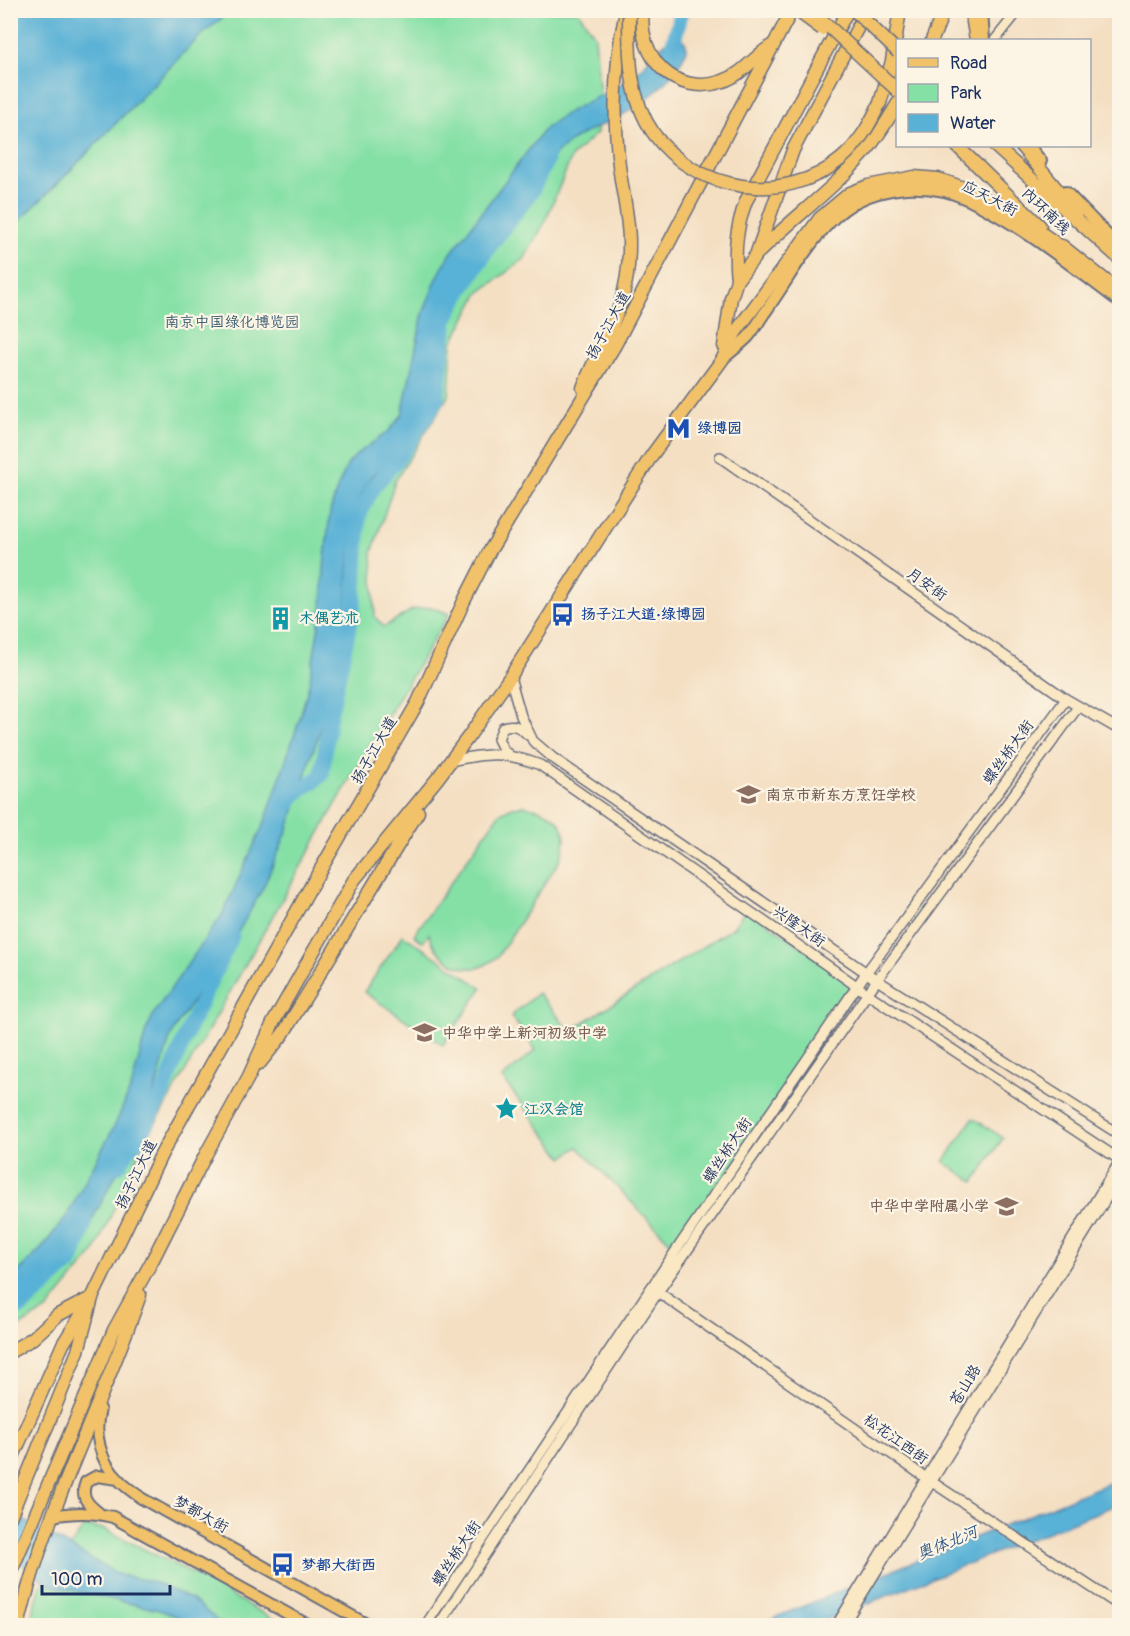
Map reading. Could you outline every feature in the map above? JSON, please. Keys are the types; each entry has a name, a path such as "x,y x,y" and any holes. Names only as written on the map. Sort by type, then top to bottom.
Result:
{"highway":[{"path":"628,10 629,63 634,90 653,133 669,152 711,178 749,187 789,184 804,179 841,159 870,126 880,103 892,61 900,10"},
{"path":"572,416 591,364 620,305 625,285 629,246 615,130 615,104 619,43 628,10"},
{"path":"643,10 641,27 646,44 652,58 670,77 700,84 721,82 743,70 774,43"},
{"path":"794,10 860,57"},
{"name":"扬子江大道","path":"10,1517 78,1351 92,1298 162,1153 311,886 418,702 489,552 615,345 774,43 794,10"},
{"path":"811,10 896,90"},
{"path":"737,280 734,255 736,235 746,201 848,10"},
{"path":"854,10 896,51"},
{"path":"756,255 793,150 867,10"},
{"path":"932,39 944,10"},
{"path":"971,10 976,39"},
{"path":"722,360 731,298 737,280 756,255 791,221 830,189 861,156 883,127 896,105"},
{"name":"内环南线","path":"958,147 1066,251 1119,292"},
{"name":"内环南线","path":"996,147 1114,249 1119,259"},
{"path":"1021,147 1114,249"},
{"path":"11,1572 114,1330 249,1076 273,1023 354,880 437,779 510,677 661,440 722,360 735,333 820,218 850,193 868,186 914,177 938,179 964,188 1008,210 1066,251"},
{"path":"249,1076 283,1034 437,779"},
{"path":"18,1626 51,1521 125,1340 152,1261"},
{"path":"10,1352 33,1338 58,1315 92,1298"},
{"path":"10,1463 63,1344 92,1298"}],"main road":[{"path":"982,10 984,39"},
{"path":"1030,147 1114,249"},
{"name":"应天大街","path":"722,360 748,336 808,249 831,220 853,203 873,194 895,189 915,188 940,191 968,200 1010,224 1119,302"},
{"name":"梦都大街","path":"110,1373 97,1419 96,1435 104,1458 118,1479 141,1498 370,1626"},
{"path":"101,1514 85,1500 84,1486 86,1482 97,1476 118,1479"},
{"path":"51,1521 75,1512 113,1517 310,1626"}],"street":[{"path":"996,39 1019,10"},
{"name":"月安街","path":"720,457 1066,699 1119,730"},
{"name":"兴隆大街","path":"510,677 521,716 533,741 553,758 866,973 1119,1135"},
{"name":"螺丝桥大街","path":"425,1626 677,1249 857,986 1066,699"},
{"name":"螺丝桥大街","path":"438,1626 658,1292 877,980 1078,707"},
{"path":"511,755 499,744 498,739 503,727 509,724 518,726 533,741"},
{"name":"兴隆大街","path":"450,761 499,753 540,765 868,994 1119,1161"},
{"name":"苍山路","path":"929,1480 1119,1161"},
{"name":"苍山路","path":"843,1626 848,1613 929,1480 1119,1176"},
{"name":"松花江西街","path":"658,1292 929,1480 1119,1606"},
{"name":"苍山路","path":"836,1626 848,1613"}],"green space":[{"name":"南京中国绿化博览园","path":"230,11 578,11 595,36 600,100 597,133 572,156 544,224 524,259 479,293 452,343 449,395 395,481 372,553 375,617 384,627 412,610 431,607 449,614 348,783 139,1153 95,1251 48,1309 11,1332 11,229 198,38"},
{"path":"524,806 545,812 559,822 565,838 560,860 498,956 486,965 477,968 461,967 441,954 429,934 423,942 414,935 499,814 512,807"},
{"path":"746,908 857,986 677,1249 578,1147 563,1158 502,1078 536,1050 511,1016 538,993 570,1031 734,927"},
{"path":"403,935 482,988 443,1045 364,992"},
{"path":"973,1118 1003,1138 974,1182 944,1162"},
{"path":"85,1526 104,1529 186,1570 284,1625 29,1626 41,1585"}],"water":[{"path":"11,10 230,11 198,38 11,229"},
{"path":"675,35 683,39 686,48 682,60 670,76 639,104 579,136 558,153 497,230 462,285 443,333 428,416 421,430 404,452 372,475 361,496 354,517 348,568 347,607 333,690 288,829 263,888 237,934 175,1028 154,1094 137,1135 85,1233 57,1269 21,1304 11,1309 11,1279 41,1249 66,1217 116,1123 132,1085 146,1031 154,1013 222,915 266,819 309,685 322,606 330,512 338,486 348,464 358,453 389,431 402,415 423,313 437,278 449,256 542,132 574,109 631,77"},
{"path":"1119,1479 1119,1504 813,1625 754,1626"},
{"path":"11,1513 119,1575 151,1581 193,1600 222,1625 188,1625 176,1616 159,1610 49,1585 11,1556"}],"waterway":[{"path":"670,53 681,10"},
{"path":"289,804 292,797 322,775 329,720 354,605 359,516 374,486 397,460 437,400 446,318 490,246 532,191 547,160"},
{"path":"118,1166 143,1131 162,1095 188,1030 232,936"},
{"path":"10,1309 22,1307 72,1261 85,1223"}],"place":[{"name":"绿博园","path":"679,428"},
{"name":"扬子江大道·绿博园","path":"563,614"},
{"name":"木偶艺术","path":"281,618"},
{"name":"南京市新东方烹饪学校","path":"748,795"},
{"name":"中华中学上新河初级中学","path":"424,1033"},
{"name":"江汉会馆","path":"506,1109"},
{"name":"中华中学附属小学","path":"1007,1206"},
{"name":"梦都大街西","path":"283,1565"}],"water label":[{"name":"奥体北河","path":"947,1542"}]}
